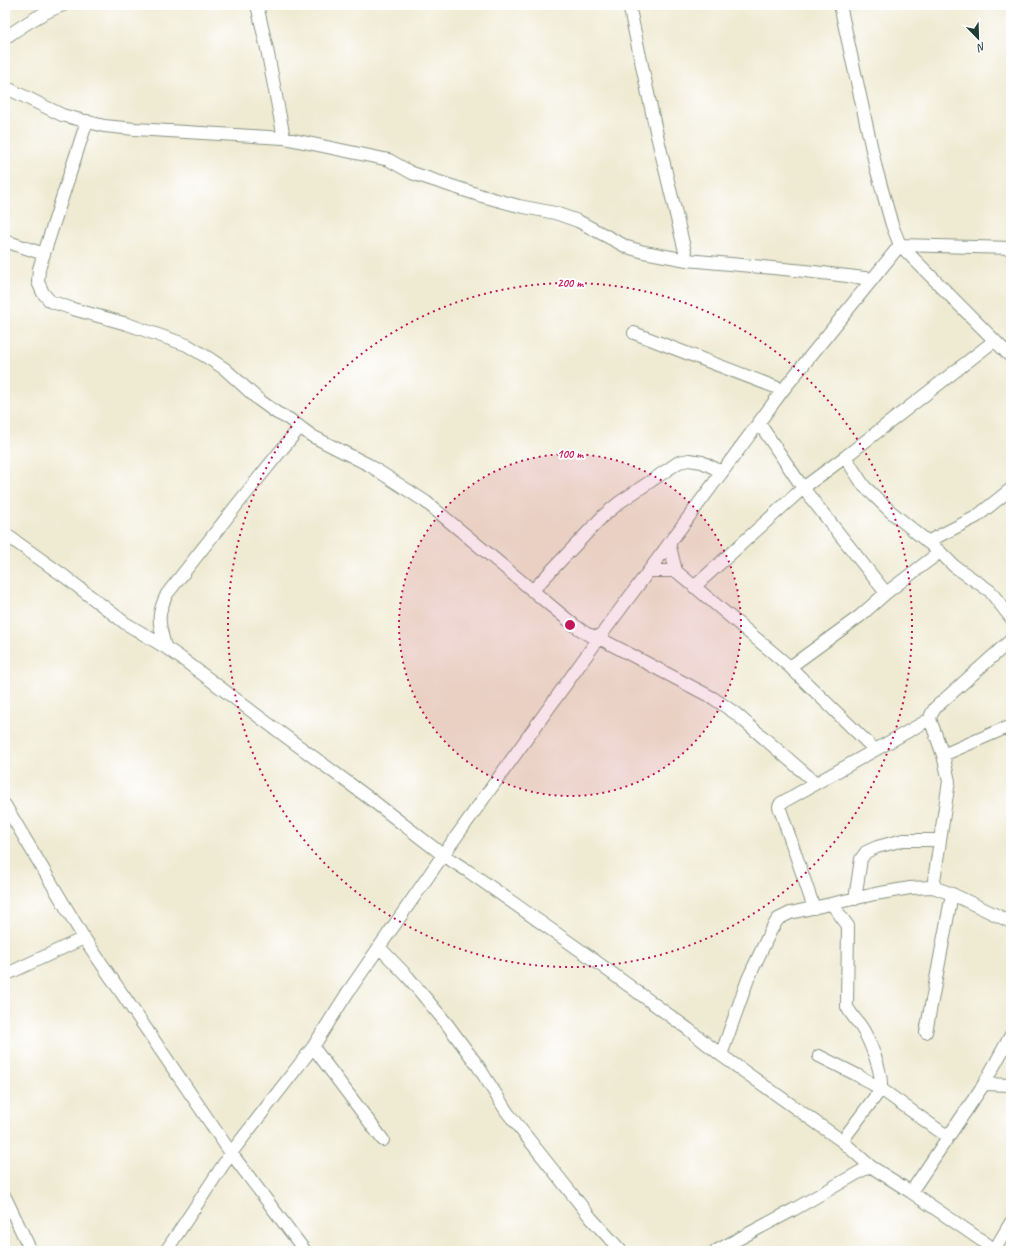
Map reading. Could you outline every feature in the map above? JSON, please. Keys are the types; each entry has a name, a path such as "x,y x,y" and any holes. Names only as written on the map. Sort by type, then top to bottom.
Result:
{"street":[{"path":"5,38 27,22 39,10 63,5"},
{"path":"257,5 284,138"},
{"path":"629,5 656,131 687,260"},
{"path":"840,5 876,168 892,224 900,245 1011,357"},
{"path":"5,87 62,115 104,126 284,138 389,160 412,172 482,196 519,206 555,213 578,221 627,247 644,252 687,260 873,279"},
{"path":"87,121 39,269 38,282 43,293 50,300 74,309 127,324 187,345 225,369 259,400 312,436 369,464 426,502 586,634 599,638 713,698 735,713 816,783"},
{"path":"5,241 44,254"},
{"path":"900,245 1011,248"},
{"path":"166,1251 231,1153 313,1047 348,992 443,855 599,638 783,390 900,245"},
{"path":"634,333 783,390"},
{"path":"694,587 802,488 845,457 994,341"},
{"path":"759,423 802,488 886,593"},
{"path":"165,647 159,618 161,607 167,594 300,427"},
{"path":"845,457 864,486 890,511 940,552 954,566 990,591 1011,618"},
{"path":"532,591 603,516 620,502 679,462 688,460 702,462 722,472"},
{"path":"928,542 976,517 1011,489"},
{"path":"5,534 64,576 125,623 165,647 373,801 443,855 587,955 721,1055 842,1141 870,1166 996,1250 1011,1222"},
{"path":"669,543 676,571 790,667 875,750"},
{"path":"790,667 860,616 886,593 940,552"},
{"path":"648,571 676,571"},
{"path":"933,887 949,781 943,755 930,719 931,715 935,708 1011,640"},
{"path":"814,908 779,807 781,803 930,719"},
{"path":"943,755 1003,728 1011,727"},
{"path":"5,805 84,938 231,1153 306,1251"},
{"path":"855,899 861,859 866,852 877,847 903,840 940,840"},
{"path":"721,1055 748,979 770,930 778,919 790,913 910,888 933,887 952,894 1011,922"},
{"path":"926,1032 952,894"},
{"path":"832,904 848,926 847,1007 870,1043 881,1084 881,1089 842,1141"},
{"path":"5,975 84,938"},
{"path":"379,947 408,977 443,1019 478,1066 507,1112 591,1218 621,1251"},
{"path":"911,1192 1010,1043"},
{"path":"313,1047 383,1140"},
{"path":"819,1056 881,1089 948,1137"},
{"path":"984,1084 1011,1086"},
{"path":"716,1251 793,1210 870,1166"},
{"path":"5,1197 31,1251"}]}
